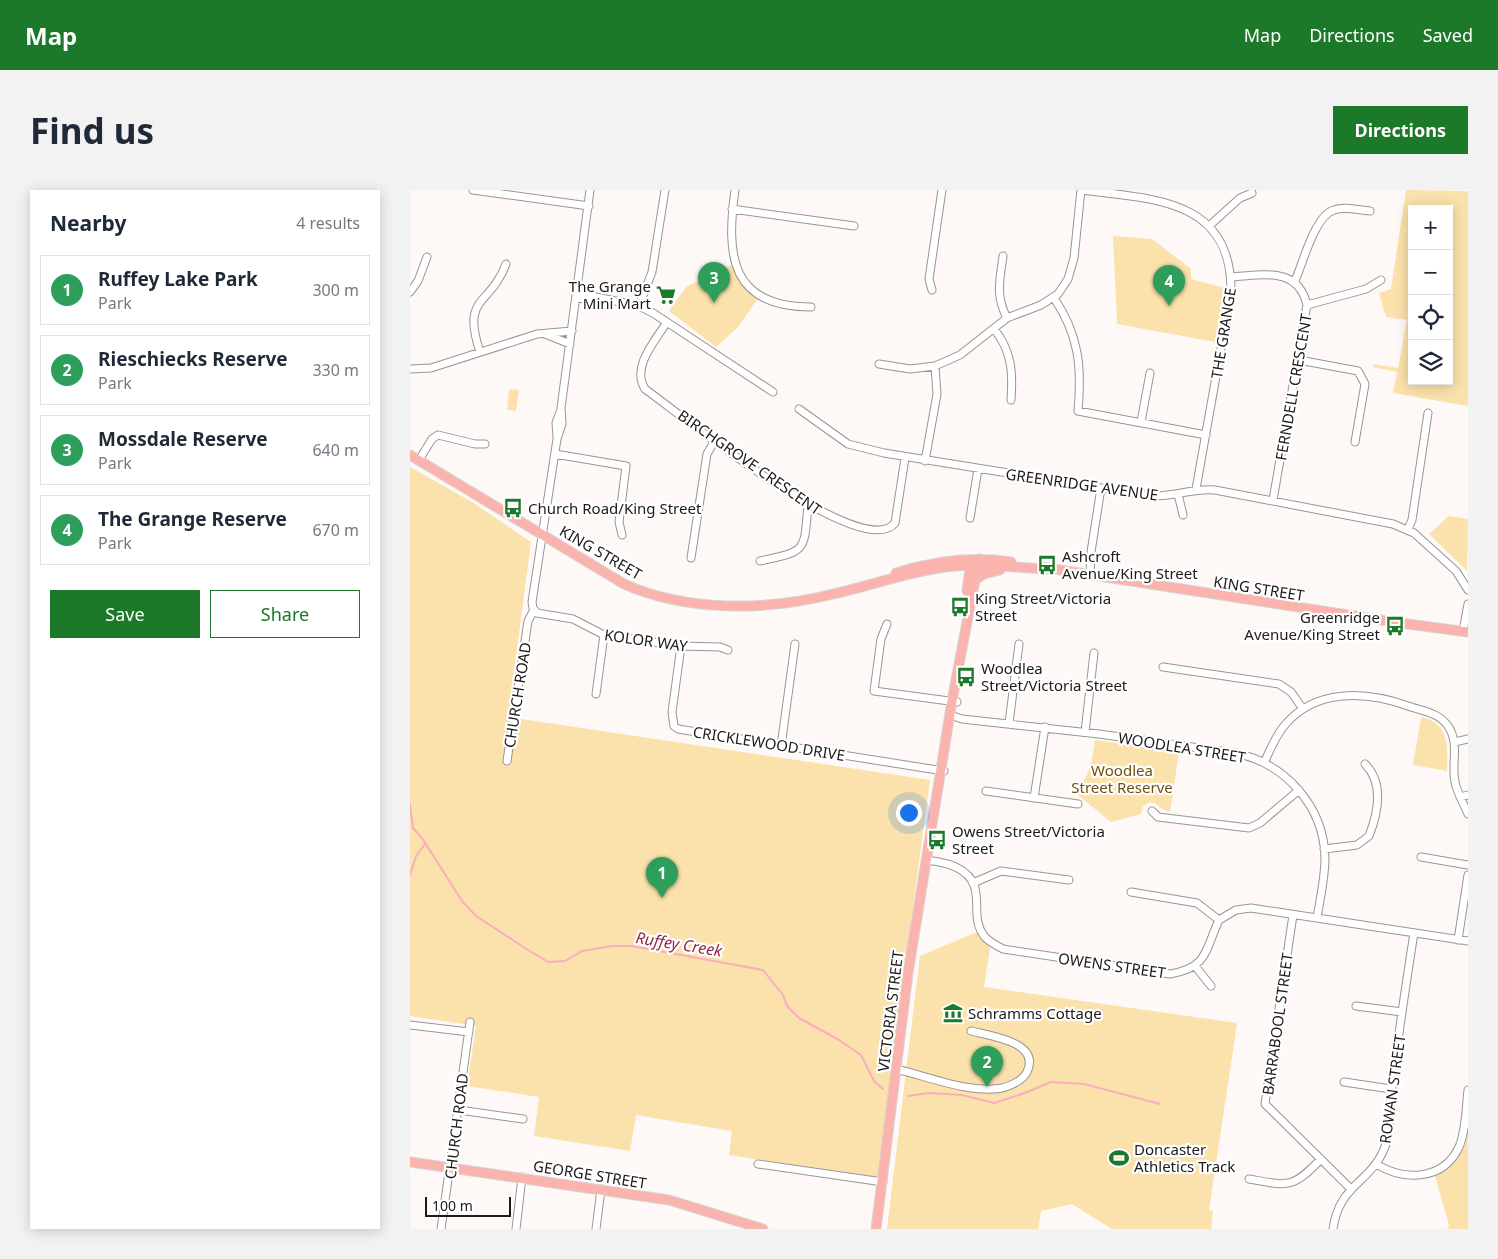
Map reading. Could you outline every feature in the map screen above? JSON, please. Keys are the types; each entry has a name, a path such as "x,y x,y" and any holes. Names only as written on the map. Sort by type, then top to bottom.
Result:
{"main road":[{"name":"KING STREET","path":"410,455 624,584 654,596 676,601 729,605 782,603 819,598 974,562 1046,568"},
{"name":"KING STREET","path":"858,588 886,576 930,563 974,562 1046,568 1400,623 1466,631"},
{"name":"VICTORIA STREET","path":"959,666 975,580 974,562"},
{"name":"VICTORIA STREET","path":"876,1229 908,973 926,860 953,716 967,593 974,562"},
{"path":"955,566 965,582 967,593"},
{"path":"975,580 990,572 1028,568"},
{"name":"GEORGE STREET","path":"410,1162 682,1202 763,1229"}],"street":[{"path":"473,190 589,206"},
{"path":"639,306 652,272 665,190"},
{"path":"735,190 730,235 733,258 745,282 769,301 782,305 811,307"},
{"path":"932,290 929,279 942,190"},
{"path":"879,364 910,369 935,366 960,355 1006,318 1054,298 1068,279 1074,258 1081,190"},
{"name":"THE GRANGE","path":"1081,190 1146,198 1176,205 1209,226 1226,254 1232,277 1229,305 1196,489"},
{"name":"CHURCH ROAD","path":"507,761 528,630 536,611 532,602 554,454 562,424 561,408 591,192"},
{"path":"1209,226 1240,198 1252,194"},
{"path":"1232,277 1269,274 1279,275 1296,281 1320,220 1332,210 1344,208 1370,211"},
{"path":"732,209 854,226"},
{"path":"1003,256 998,292 999,304 1006,318"},
{"path":"410,292 418,281 427,257"},
{"path":"480,352 473,329 474,314 479,304 503,274 506,264"},
{"path":"1307,305 1366,289 1380,280"},
{"name":"FERNDELL CRESCENT","path":"1273,500 1299,360 1307,305 1305,294 1296,281"},
{"path":"576,295 639,306 667,322 773,392"},
{"path":"1054,298 1068,318 1078,354 1080,392 1078,411 1206,434"},
{"name":"BIRCHGROVE CRESCENT","path":"667,322 644,358 640,381 646,389 808,506 854,526 882,531 891,529 895,523 905,458"},
{"path":"994,329 1003,340 1010,356 1012,377 1011,400"},
{"path":"410,369 431,368 532,335 572,332"},
{"path":"544,334 570,344"},
{"path":"1299,360 1358,371 1363,377 1365,384 1354,442"},
{"path":"925,461 937,394 935,366"},
{"path":"1141,422 1150,373"},
{"name":"GREENRIDGE AVENUE","path":"799,409 848,444 905,458 1151,496 1178,494 1196,489 1214,490 1393,524 1408,529 1456,571 1467,584"},
{"path":"1408,529 1412,520 1428,413"},
{"path":"419,460 432,439 438,435 475,444 485,444"},
{"path":"692,558 707,454 715,440"},
{"path":"554,454 628,464 619,522 622,535"},
{"path":"970,518 978,469"},
{"path":"1087,575 1101,488"},
{"path":"1178,494 1183,515"},
{"path":"760,561 791,554 799,550 804,542 808,506"},
{"path":"1466,631 1468,604"},
{"name":"KOLOR WAY","path":"536,611 573,619 604,635 680,646 728,650"},
{"path":"887,624 881,639 874,691 954,702"},
{"path":"596,694 604,635"},
{"path":"781,746 795,644"},
{"path":"1009,723 1019,644"},
{"name":"CRICKLEWOOD DRIVE","path":"680,646 672,712 674,726 683,730 943,771"},
{"path":"1085,732 1094,653"},
{"path":"1162,667 1283,686 1291,692 1303,709"},
{"path":"1264,763 1281,731 1303,709 1325,698 1350,694 1394,701 1431,712 1440,718 1453,734 1455,742 1455,782 1464,796 1468,814"},
{"name":"WOODLEA STREET","path":"953,716 1085,732 1235,754 1264,763 1287,778 1299,790 1317,819 1324,849 1325,866 1317,918"},
{"path":"1034,798 1045,727"},
{"path":"1455,742 1468,739"},
{"path":"1324,849 1357,845 1370,836 1378,788 1374,774 1366,764"},
{"path":"1152,811 1158,817 1248,828 1260,823 1299,790"},
{"path":"986,791 1078,804"},
{"path":"1421,857 1468,865"},
{"path":"926,860 951,864 964,872 973,883 1002,871 1069,880"},
{"path":"1458,940 1468,876"},
{"name":"OWENS STREET","path":"973,883 976,892 976,916 980,928 988,941 1003,949 1170,974 1186,971 1195,966"},
{"path":"1131,892 1197,903 1219,920"},
{"path":"1211,986 1195,966 1208,951 1219,920 1236,910 1251,908 1468,941"},
{"name":"BARRABOOL STREET","path":"1293,915 1265,1104 1351,1189"},
{"name":"ROWAN STREET","path":"1333,1229 1338,1208 1351,1189 1368,1175 1376,1164 1386,1142 1414,933"},
{"path":"1356,1006 1402,1012"},
{"name":"CHURCH ROAD","path":"442,1229 459,1110 461,1077 470,1022"},
{"path":"410,1025 469,1032"},
{"path":"896,1068 918,1076 982,1089 1002,1088 1016,1083 1025,1076 1030,1065 1028,1054 1019,1044 971,1031"},
{"path":"1344,1082 1392,1089"},
{"path":"1376,1164 1396,1174 1413,1176 1428,1174 1446,1163 1459,1147 1468,1090"},
{"path":"459,1110 523,1119"},
{"path":"1249,1179 1281,1185 1294,1183 1321,1159"},
{"path":"758,1164 883,1182"},
{"path":"516,1229 522,1177"},
{"path":"596,1229 601,1189"}],"green space":[{"path":"1406,190 1468,191 1468,406 1393,393 1397,372 1373,367 1373,364 1398,368 1407,320 1386,317 1379,293 1391,289"},
{"path":"1113,236 1152,239 1191,269 1191,279 1225,288 1215,342 1117,324"},
{"path":"731,265 737,275 759,297 738,327 716,347 669,311 686,287"},
{"path":"509,389 519,390 516,411 507,410"},
{"path":"410,467 472,502 531,542 508,717 930,780 877,1177 729,1155 732,1131 636,1115 630,1151 534,1136 539,1097 467,1086 476,1026 410,1016"},
{"path":"1449,516 1468,519 1467,571 1429,534"},
{"path":"1421,717 1430,720 1442,731 1447,745 1447,771 1413,765"},
{"name":"Woodlea Street Reserve","path":"1095,740 1179,752 1170,812 1151,802 1143,806 1141,814 1111,822 1078,795 1091,765"},
{"path":"977,932 990,948 984,987 1237,1023 1209,1210 1213,1211 1211,1229 1112,1229 1072,1204 1041,1211 1038,1229 887,1229 920,956"},
{"path":"1468,1127 1468,1229 1447,1229 1449,1225 1435,1176 1458,1155"}],"waterway":[{"name":"Ruffey Creek","path":"410,804 413,828 422,838 462,901 476,916 548,962 565,961 582,951 612,946 632,946 763,970 783,995 787,1006 799,1018 839,1040 861,1055 874,1081 883,1089"},
{"path":"410,875 416,856 425,844"},
{"name":"Ruffey Creek","path":"908,1096 929,1093 962,1095 994,1103 1051,1082 1084,1084 1160,1104"}],"place":[{"name":"The Grange Mini Mart","path":"666,295"},
{"name":"Mossdale Reserve","path":"714,303"},
{"name":"The Grange Reserve","path":"1169,306"},
{"name":"Church Road/King Street","path":"513,508"},
{"name":"Ashcroft Avenue/King Street","path":"1047,565"},
{"name":"King Street/Victoria Street","path":"960,607"},
{"name":"Greenridge Avenue/King Street","path":"1395,626"},
{"name":"Woodlea Street/Victoria Street","path":"966,677"},
{"name":"Owens Street/Victoria Street","path":"937,840"},
{"name":"Ruffey Lake Park","path":"662,898"},
{"name":"Schramms Cottage","path":"953,1013"},
{"name":"Rieschiecks Reserve","path":"987,1087"},
{"name":"Doncaster Athletics Track","path":"1119,1158"}]}
